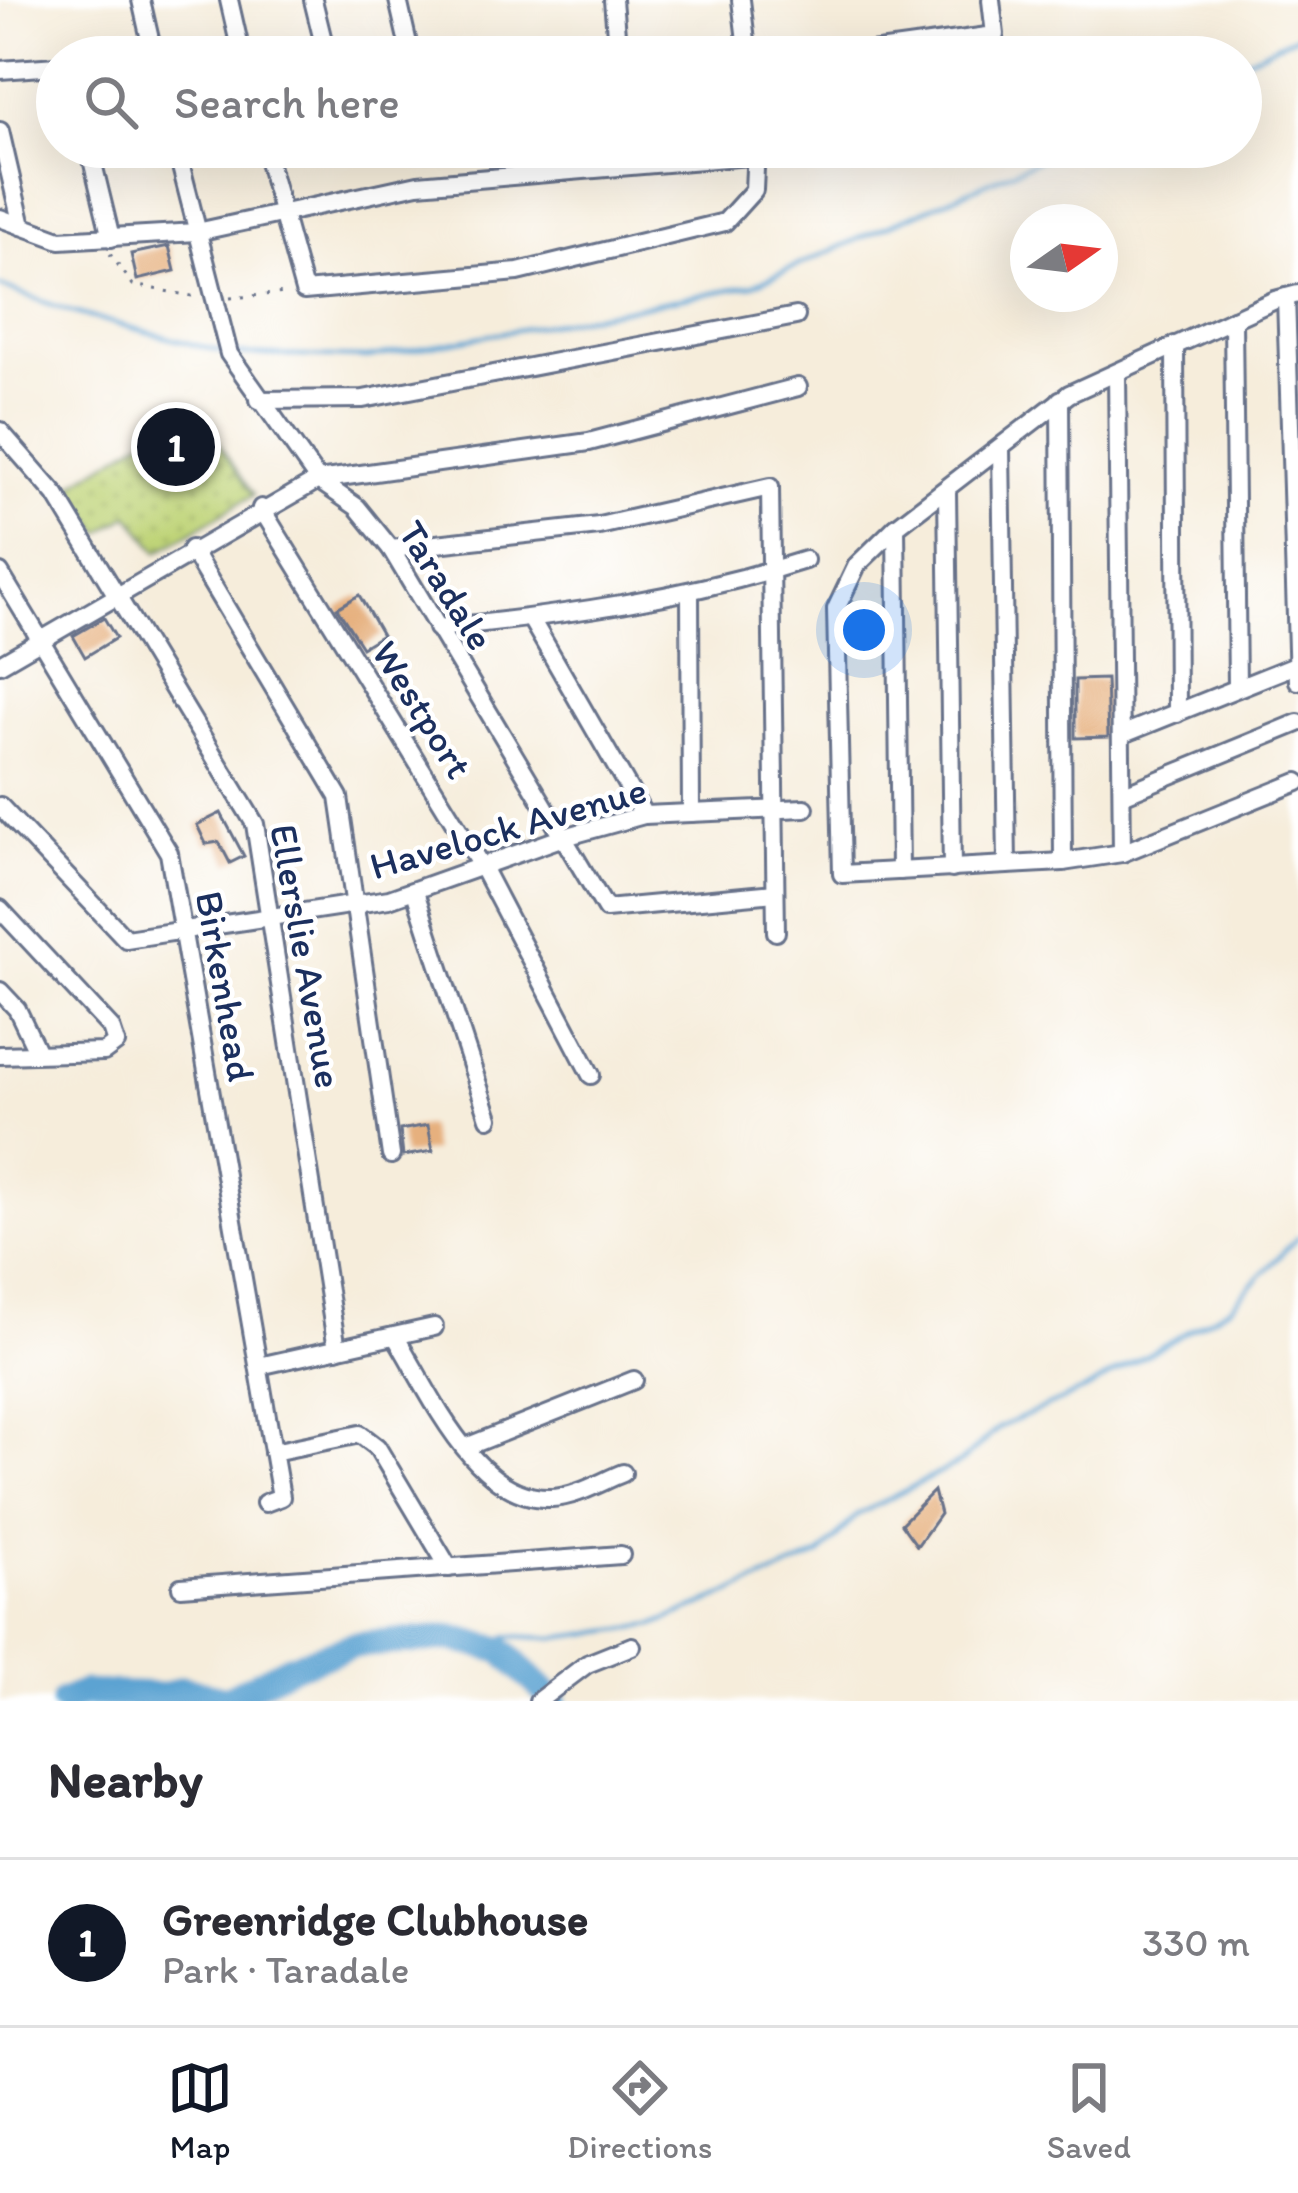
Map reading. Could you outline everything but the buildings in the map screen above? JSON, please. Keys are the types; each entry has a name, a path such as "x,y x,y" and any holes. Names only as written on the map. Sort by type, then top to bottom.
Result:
{"street":[{"path":"141,0 149,36"},
{"path":"229,0 237,36"},
{"path":"314,0 322,36"},
{"path":"398,0 406,36"},
{"path":"613,0 616,36"},
{"path":"741,0 745,36"},
{"path":"988,36 995,35 991,0"},
{"path":"0,70 36,67"},
{"path":"0,131 22,226"},
{"path":"94,168 112,238"},
{"name":"Taradale","path":"181,168 229,354 318,480 356,507 391,549 606,909 776,893"},
{"path":"269,168 304,292 518,272 725,222 754,190 755,168"},
{"path":"0,218 60,240 197,232 418,184 587,168"},
{"path":"1121,735 1237,688 1297,670 1292,296 1060,400 896,527 857,565 836,609 842,874 1063,862 1121,854 1298,782"},
{"path":"259,400 363,399 796,316"},
{"path":"1233,319 1237,688"},
{"path":"1175,345 1177,713"},
{"path":"1117,373 1121,854"},
{"path":"0,664 261,508 318,480 589,442 798,387"},
{"path":"1060,400 1063,862"},
{"name":"Ellerslie Avenue","path":"0,430 56,495 255,824 337,1349"},
{"path":"1001,448 1007,866"},
{"path":"391,549 599,526 770,487 776,932"},
{"path":"947,491 952,869"},
{"name":"Westport","path":"261,508 483,869 591,1076"},
{"path":"896,527 900,871"},
{"path":"191,549 339,797 391,1155"},
{"path":"437,628 531,619 690,591 805,560"},
{"name":"Birkenhead","path":"0,573 169,853 281,1497 265,1504"},
{"path":"690,591 691,813"},
{"path":"531,619 644,815"},
{"path":"1121,795 1298,723"},
{"name":"Havelock Avenue","path":"0,806 126,939 416,892 561,838 644,815 805,808"},
{"path":"416,892 489,1118"},
{"path":"0,909 111,1028 116,1043 104,1052 0,1055"},
{"path":"0,992 17,1009 38,1053"},
{"path":"259,1366 434,1327"},
{"path":"395,1336 487,1472 527,1496 570,1495 623,1473"},
{"path":"466,1447 634,1379"},
{"path":"273,1452 360,1434 377,1447 449,1568"},
{"path":"181,1587 621,1555"},
{"path":"544,1695 587,1664 632,1646"}],"path":[{"path":"88,241 115,257 133,285 212,299 304,292"}],"green space":[{"path":"194,407 253,495 158,552 129,515 101,533 69,487"}],"water":[{"path":"188,419 216,459 190,475 182,464 172,470 162,456 172,449 162,435"}],"waterway":[{"path":"1262,52 1298,35"},
{"path":"234,354 368,358 753,285 1020,168"},
{"path":"0,286 72,312 222,352"},
{"path":"492,1646 507,1636 555,1638 654,1625 820,1555 857,1515 961,1462 1000,1427 1089,1388 1230,1307 1298,1237"},
{"path":"64,1701 84,1693 164,1696 183,1689 226,1699 289,1667 354,1645 450,1638 502,1650 554,1701"}],"place":[{"name":"Greenridge Clubhouse","path":"176,447"}]}
